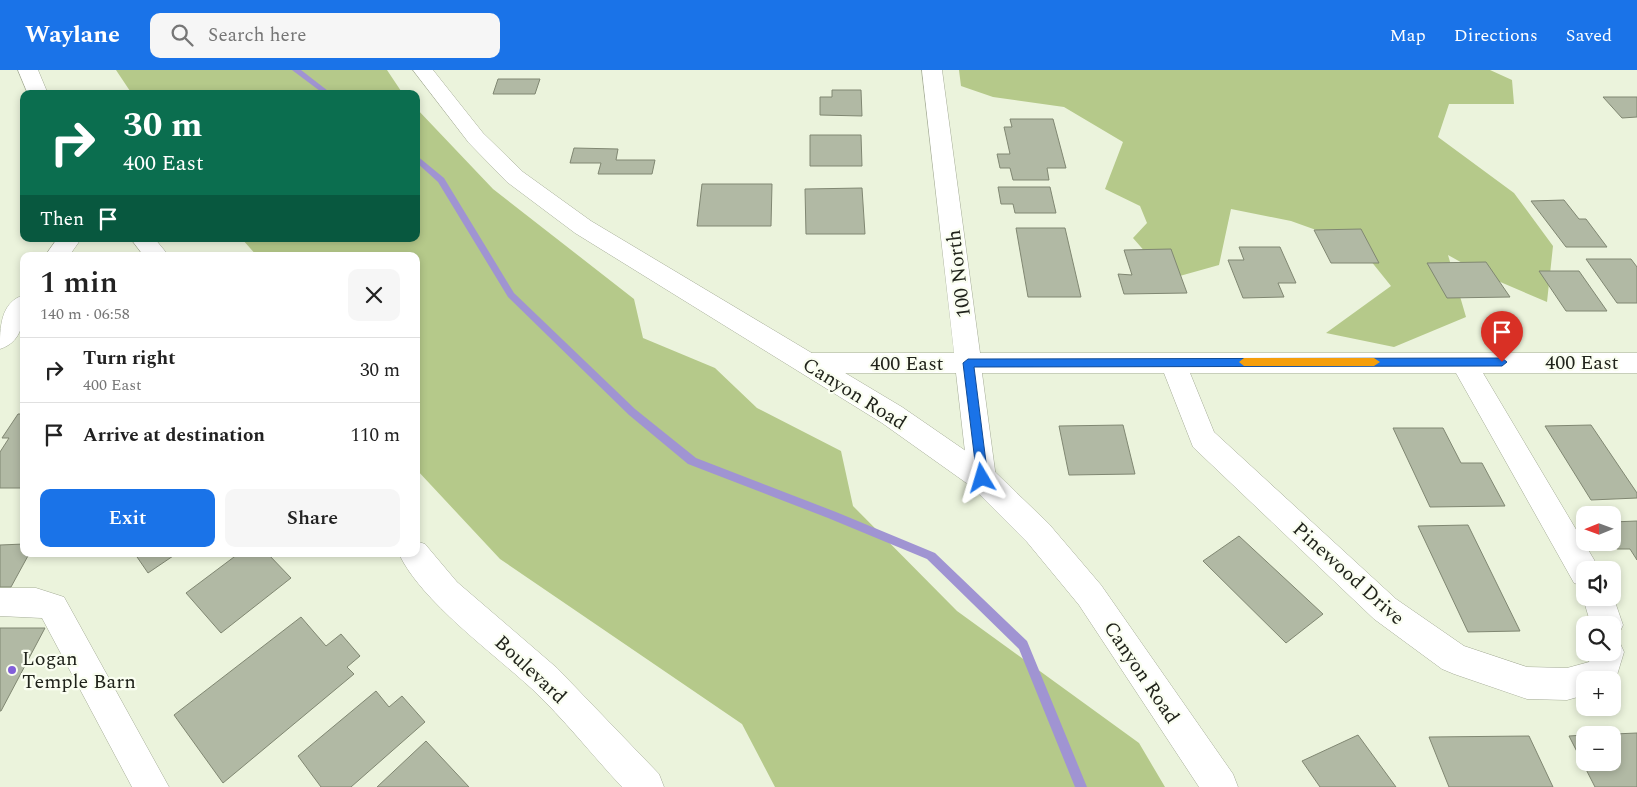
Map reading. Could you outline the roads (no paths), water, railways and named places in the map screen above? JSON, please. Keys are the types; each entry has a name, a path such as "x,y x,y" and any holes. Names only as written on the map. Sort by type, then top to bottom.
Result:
{"street":[{"path":"28,70 36,90"},
{"name":"Canyon Road","path":"423,70 476,138 515,177 583,227 776,347 807,363 892,415 982,478 1038,533 1090,595 1220,787"},
{"name":"100 North","path":"932,70 982,478"},
{"path":"60,252 68,242"},
{"path":"8,331 20,311"},
{"path":"1463,362 1578,561"},
{"name":"400 East","path":"807,363 1637,363"},
{"name":"Pinewood Drive","path":"1173,363 1203,439 1385,609 1454,658 1527,683 1568,684 1602,674 1606,661"},
{"name":"Boulevard","path":"417,557 446,592 545,679 646,787"},
{"path":"0,602 36,602 53,607 151,787"}],"waterway":[{"path":"296,70 324,90"},
{"path":"420,161 441,180 511,295 632,412 692,461 832,515 931,556 1023,645 1081,787"}],"place":[{"name":"Logan Temple Barn","path":"12,670"}]}
